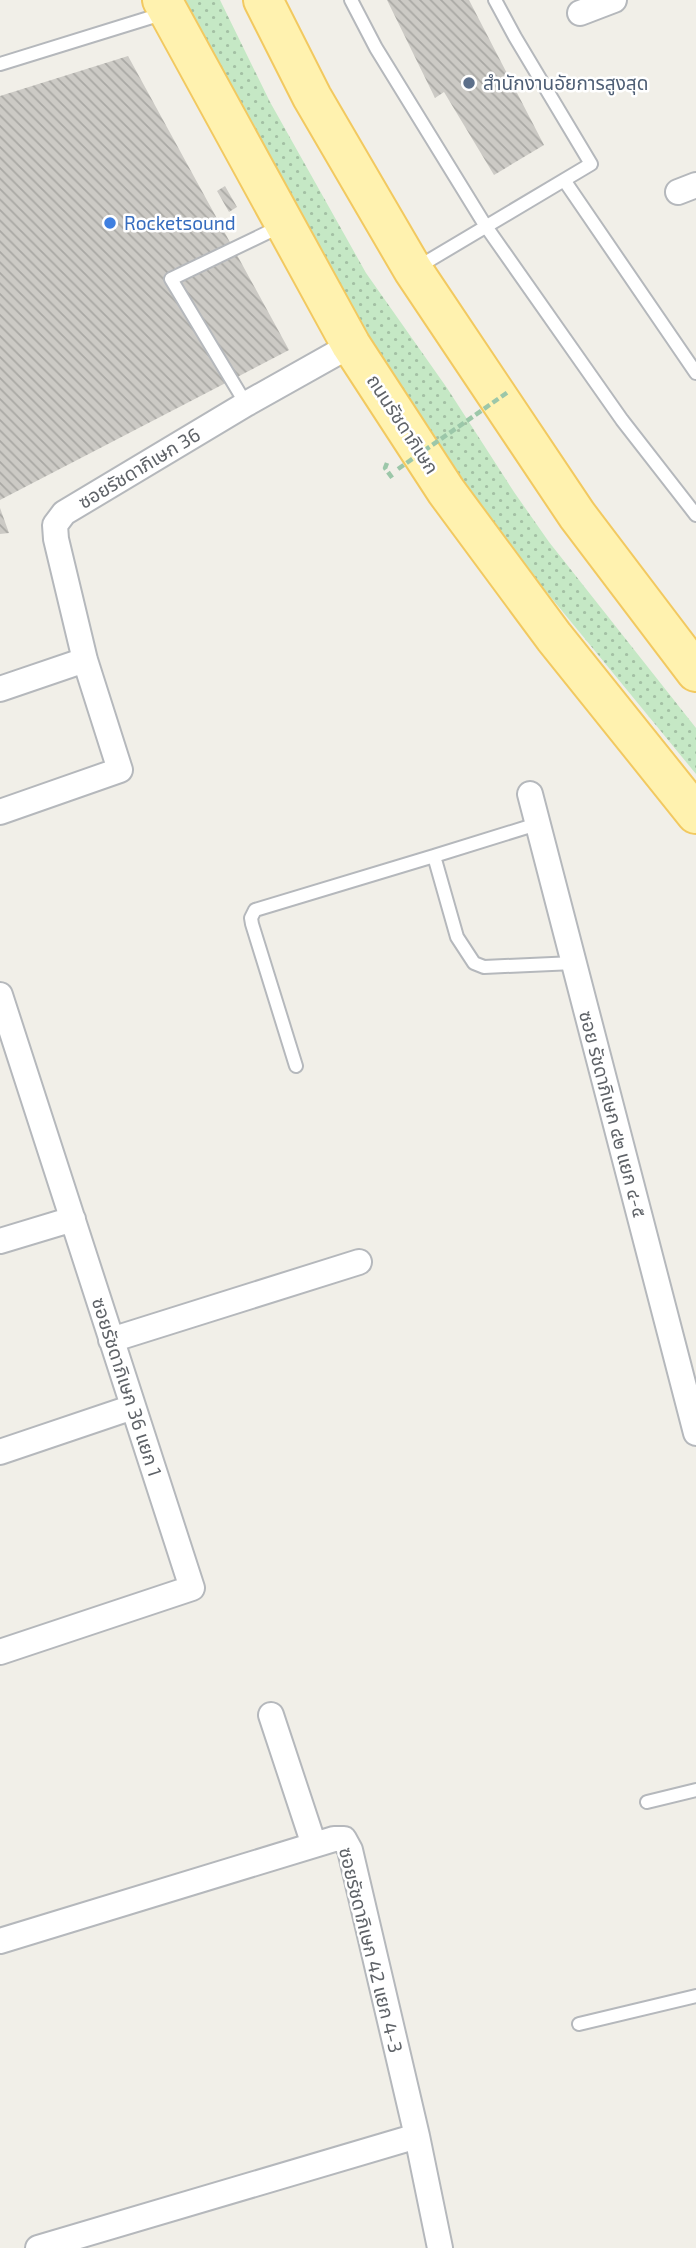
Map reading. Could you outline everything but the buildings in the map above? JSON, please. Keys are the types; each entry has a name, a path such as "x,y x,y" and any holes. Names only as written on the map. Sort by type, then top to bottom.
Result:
{"main road":[{"path":"263,0 312,97 413,270 577,515 696,672"},
{"name":"ถนนรัชดาภิเษก","path":"166,6 351,345 446,491 554,637 696,814"}],"street":[{"path":"580,13 614,0"},
{"name":"ซอยรัชดาภิเษก 36","path":"0,812 120,770 85,660 56,539 55,525 64,513 246,404 351,345"},
{"path":"0,689 85,660"},
{"name":"ซอย รัชดาภิเษก ๔๒ แยก ๔-๕","path":"530,794 696,1433"},
{"name":"ซอยรัชดาภิเษก 36 แยก 1","path":"0,995 8,1045 73,1219 192,1588 0,1652"},
{"path":"0,1241 73,1219"},
{"path":"111,1340 359,1262"},
{"path":"0,1452 133,1407"},
{"path":"271,1716 314,1845"},
{"name":"ซอยรัชดาภิเษก 42 แยก 4-3","path":"0,1941 334,1839 344,1839 350,1850 417,2136 440,2248"},
{"path":"38,2248 417,2136"}],"lane":[{"path":"351,0 376,48 485,225 622,420 696,515"},
{"path":"413,270 591,164 495,0"},
{"path":"0,64 166,6"},
{"path":"564,180 696,373"},
{"path":"246,404 172,279 284,224"},
{"path":"296,1066 252,924 251,918 255,911 537,824"},
{"path":"434,856 457,937 474,964 484,967 574,963"},
{"path":"647,1802 696,1790"},
{"path":"579,2024 696,1996"}],"path":[{"path":"398,469 508,392"}],"green space":[{"path":"184,0 220,0 270,102 366,273 447,388 549,542 696,728 696,774 535,578 477,501 390,375 218,71"}],"place":[{"name":"สำนักงานอัยการสูงสุด","path":"469,83"},
{"name":"Rocketsound","path":"110,223"}]}
